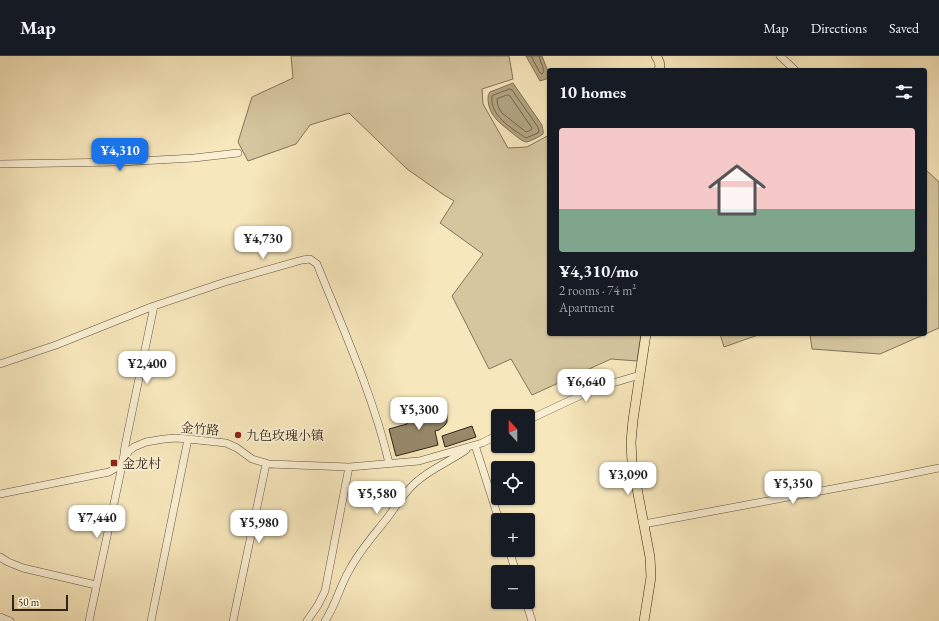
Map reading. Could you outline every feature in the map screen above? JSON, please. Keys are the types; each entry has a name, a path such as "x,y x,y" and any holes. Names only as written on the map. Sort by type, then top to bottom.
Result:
{"main road":[{"path":"656,56 659,61 660,68"},
{"path":"644,621 651,571 649,550 632,462 631,431 646,336"}],"street":[{"path":"780,56 793,68"},
{"path":"0,164 121,162 194,158 238,153"},
{"path":"0,364 56,345 154,306 224,282 302,260 312,260 317,264 371,400 389,464"},
{"path":"89,621 154,306"},
{"path":"535,417 590,391 640,375"},
{"name":"金竹路","path":"0,494 108,472 119,466 130,451 140,444 158,440 176,438 226,443 237,448 252,459 266,464 349,467 419,461 473,446 491,438"},
{"path":"151,621 188,439"},
{"path":"325,621 331,612 343,581 358,556 410,488 427,473 473,446 497,513"},
{"path":"233,621 266,464"},
{"path":"307,621 318,605 325,591 349,467"},
{"path":"644,524 939,468"},
{"path":"0,557 23,568 96,585"},
{"path":"528,609 532,621"},
{"path":"0,617 10,621"}],"shaded area":[{"path":"291,56 509,56 513,79 482,89 483,104 508,148 527,147 547,136 547,336 641,336 637,361 611,359 532,395 511,359 489,369 452,296 483,254 440,223 454,201 407,169 349,113 310,125 296,144 248,161 238,142 252,97 293,78"},
{"path":"927,171 939,182 939,328 927,333"},
{"path":"721,336 755,336 724,347"},
{"path":"810,336 921,336 880,354 812,349"}],"water":[{"path":"526,56 542,56 547,69 547,79 540,81"},
{"path":"513,83 542,125 543,134 528,142 520,139 499,122 490,110 488,95 490,92"}],"building":[{"path":"432,405 439,405 442,407 447,415 447,422 445,425 439,430 435,431 438,445 396,456 389,429 407,424 406,418"},
{"path":"472,426 476,437 445,447 442,436"}],"place":[{"name":"九色玫瑰小镇","path":"238,435"},
{"name":"金龙村","path":"114,463"}]}
